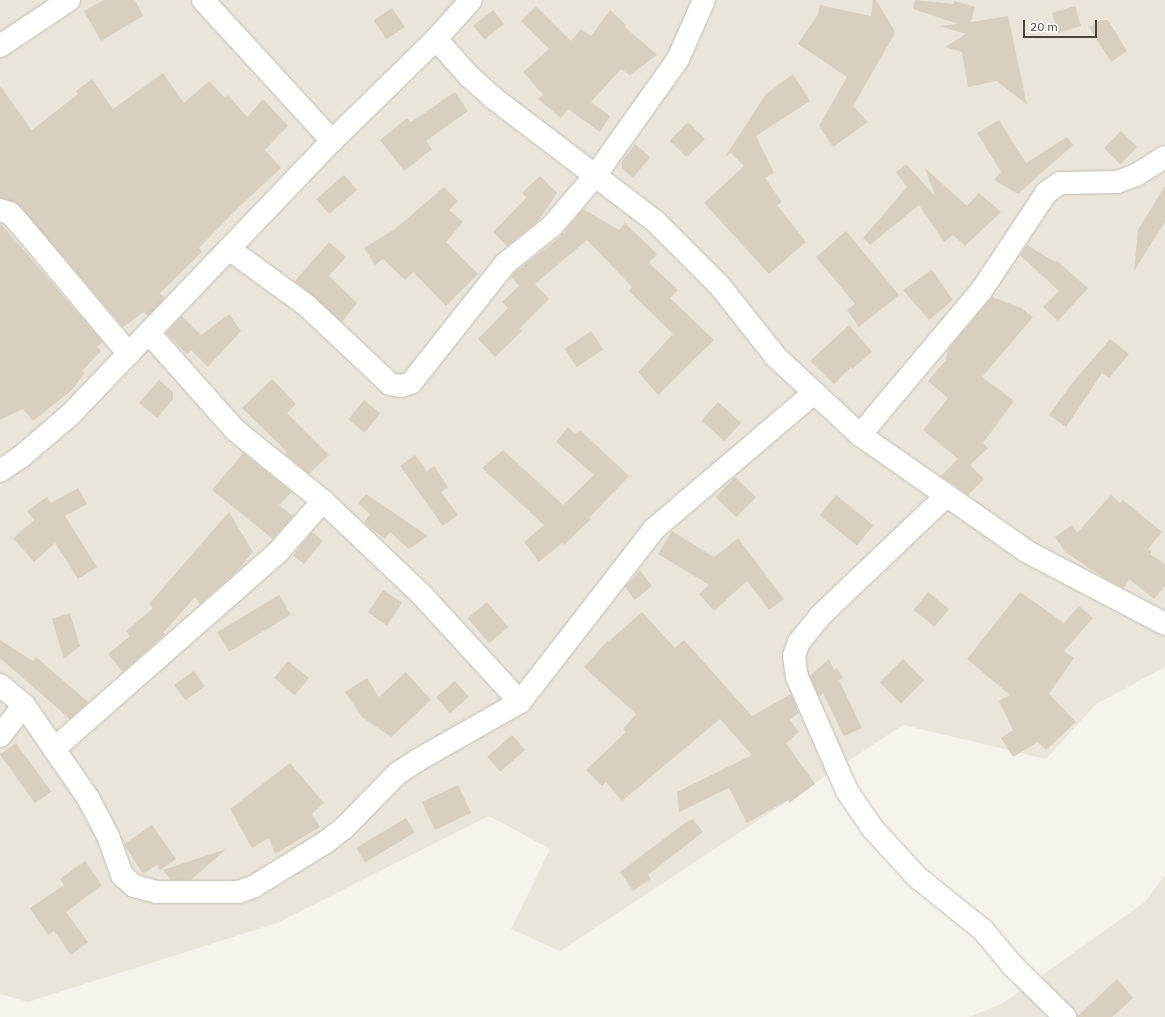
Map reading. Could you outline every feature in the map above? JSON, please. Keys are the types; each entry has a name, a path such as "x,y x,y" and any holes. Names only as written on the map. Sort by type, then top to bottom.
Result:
{"street":[{"path":"0,46 69,0"},
{"path":"203,0 332,141"},
{"path":"0,471 22,456 71,414 332,141 436,39 471,0"},
{"path":"229,249 306,305 390,384 401,386 411,382 505,264 552,226 595,176 678,59 704,0"},
{"path":"436,39 469,76 492,97 656,222 686,251 738,306 776,357 860,435 1026,551 1165,624"},
{"path":"860,435 980,291 1046,193 1060,183 1117,182 1136,175 1165,157"},
{"path":"0,210 10,213 15,218 129,354"},
{"path":"149,333 235,430 324,501 422,595 520,702"},
{"path":"0,685 24,706 88,798 108,836 122,875 134,886 156,892 238,892 253,887 326,842 344,828 398,773 520,702 654,529 814,393"},
{"path":"946,496 821,615 799,642 794,656 797,677 847,791 873,829 917,877 983,930 1013,966 1065,1017"},
{"path":"54,749 278,552 324,501"},
{"path":"0,736 24,706"}],"shaded area":[{"path":"0,0 1165,0 1165,667 1096,704 1046,759 903,725 560,951 511,929 550,849 489,816 277,923 28,1002 0,994"},
{"path":"1165,875 1165,1017 969,1017 1003,1003 1145,902"}],"building":[{"path":"104,0 135,0 143,16 101,41 84,11"},
{"path":"873,0 876,0 894,30 894,35 853,106 868,122 833,147 819,126 847,77 798,44 818,14 820,5 871,16"},
{"path":"915,0 953,4 954,1 975,7 971,22 1008,16 1027,105 997,81 968,87 962,52 945,47 966,34 939,26 958,24 913,9"},
{"path":"536,6 571,41 581,29 591,36 610,10 626,25 625,27 657,55 630,75 621,69 591,102 610,116 600,132 568,109 561,118 538,99 543,95 523,72 549,49 521,21"},
{"path":"1075,6 1081,26 1058,33 1052,13"},
{"path":"392,8 405,27 387,39 374,20"},
{"path":"493,10 504,24 484,40 473,25"},
{"path":"1100,20 1108,20 1127,51 1111,62 1089,27"},
{"path":"163,73 184,103 209,81 225,98 228,95 247,117 263,99 288,126 265,150 281,168 239,207 199,248 202,252 160,293 165,298 148,316 144,312 123,327 19,205 0,198 0,86 32,130 78,94 76,91 92,79 113,109"},
{"path":"793,74 810,101 756,136 774,173 765,178 782,202 777,205 806,242 769,274 704,203 744,166 731,153 725,157 766,94"},
{"path":"455,92 468,111 426,141 432,149 404,171 380,140 407,118 411,122"},
{"path":"999,120 1026,163 1067,137 1073,145 1018,194 994,180 1001,172 977,133"},
{"path":"688,122 705,139 687,157 670,140"},
{"path":"1121,131 1137,147 1120,164 1104,148"},
{"path":"635,144 650,157 633,178 622,168 622,161"},
{"path":"906,164 935,196 925,168 967,206 979,193 1001,212 965,246 953,235 944,242 919,205 870,245 863,238 907,187 896,172"},
{"path":"344,175 357,190 329,214 316,199"},
{"path":"540,176 557,193 538,221 507,246 493,232 526,198 522,193"},
{"path":"1165,186 1165,222 1134,271 1138,230"},
{"path":"444,187 458,201 449,210 463,222 446,242 478,274 446,306 413,272 405,280 383,259 375,265 364,248 395,229"},
{"path":"583,209 619,230 625,223 657,254 649,263 678,290 670,298 714,340 658,395 638,372 673,334 629,291 632,287 587,240 535,284 549,299 519,329 522,331 495,357 478,339 508,308 502,302 519,286 511,277 514,273 560,237"},
{"path":"0,223 103,342 97,347 101,351 82,371 85,373 72,390 33,421 23,409 0,420"},
{"path":"846,231 899,295 859,327 847,310 855,304 816,257"},
{"path":"329,242 346,257 329,276 357,303 342,322 295,281"},
{"path":"1027,245 1055,262 1057,261 1088,288 1058,321 1043,307 1059,291 1020,255"},
{"path":"932,270 953,300 929,320 903,290"},
{"path":"992,297 1021,308 1033,317 982,377 1014,401 983,443 988,448 970,465 984,479 968,495 941,476 958,459 923,430 948,398 928,381 945,361 949,348"},
{"path":"229,314 241,331 208,367 191,350 187,354 166,333 182,316 201,335"},
{"path":"849,325 872,352 852,369 851,367 834,384 810,361"},
{"path":"591,331 603,349 577,367 564,349"},
{"path":"1110,339 1129,354 1109,378 1102,373 1066,427 1049,415 1069,387"},
{"path":"272,379 296,404 287,413 329,455 309,474 285,454 287,452 242,408"},
{"path":"159,380 173,392 173,399 157,418 139,403"},
{"path":"364,400 380,413 365,433 348,419"},
{"path":"718,402 741,423 724,441 701,421"},
{"path":"568,427 575,434 581,431 629,476 589,518 591,519 564,545 562,543 539,562 524,542 544,525 482,468 503,450 563,505 594,475 556,442"},
{"path":"243,453 292,492 279,505 293,516 273,539 212,490"},
{"path":"415,455 427,471 434,466 448,487 441,492 458,515 443,526 400,466"},
{"path":"735,477 756,497 736,517 716,497"},
{"path":"78,488 87,504 65,516 97,567 78,579 55,543 34,562 13,538 34,520 27,511 47,497 51,503"},
{"path":"366,494 428,536 409,549 390,532 385,539 364,523 370,514 358,503"},
{"path":"836,495 873,525 857,545 820,515"},
{"path":"1111,495 1120,503 1123,500 1162,532 1148,549 1152,551 1150,554 1165,564 1165,586 1154,599 1129,579 1124,588 1106,579 1065,552 1055,537 1072,525 1077,533"},
{"path":"229,512 253,552 237,571 200,604 195,597 164,632 165,634 123,672 108,654 130,636 126,631 153,608 149,604"},
{"path":"672,531 714,557 738,538 784,599 769,610 747,581 714,611 699,594 709,585 658,554"},
{"path":"312,532 323,541 304,564 293,555"},
{"path":"640,570 652,586 635,600 625,587"},
{"path":"383,590 402,603 387,625 368,612"},
{"path":"928,592 949,609 935,627 914,610"},
{"path":"1020,592 1064,623 1079,606 1093,618 1064,651 1074,658 1049,694 1076,722 1046,750 1038,742 1013,757 1001,738 1013,730 999,701 1010,695 967,659"},
{"path":"279,595 291,615 229,652 217,632"},
{"path":"487,602 508,627 489,643 468,618"},
{"path":"642,612 675,648 684,640 752,716 791,694 799,713 790,720 799,732 786,743 815,784 789,803 788,800 747,823 729,788 679,812 677,792 752,755 720,719 622,801 606,782 602,786 586,770 626,732 623,729 636,714 584,667 608,640 609,641"},
{"path":"70,613 80,646 64,659 52,619"},
{"path":"0,640 33,661 36,657 88,702 70,719 0,658"},
{"path":"829,659 834,670 837,668 843,677 839,680 862,728 844,736 823,693 819,697 810,676"},
{"path":"903,659 924,680 901,704 880,682"},
{"path":"288,661 309,678 295,695 274,678"},
{"path":"194,671 205,687 185,700 174,685"},
{"path":"406,672 431,700 391,737 362,717 345,692 367,678 379,697"},
{"path":"455,681 469,697 450,713 436,697"},
{"path":"512,735 525,750 500,772 487,757"},
{"path":"16,743 51,792 35,803 0,755"},
{"path":"290,763 324,803 312,814 320,827 275,854 269,838 252,848 230,809"},
{"path":"458,785 471,813 435,830 422,802"},
{"path":"406,818 415,833 365,862 356,848"},
{"path":"693,819 703,832 648,875 651,879 633,891 620,872 689,820"},
{"path":"152,825 176,859 160,870 157,865 143,874 124,844"},
{"path":"226,849 191,880 171,880 163,870"},
{"path":"85,861 102,885 66,912 88,942 71,955 54,931 48,935 30,908 64,885 60,879"},
{"path":"1117,979 1133,998 1112,1017 1077,1017"}]}
